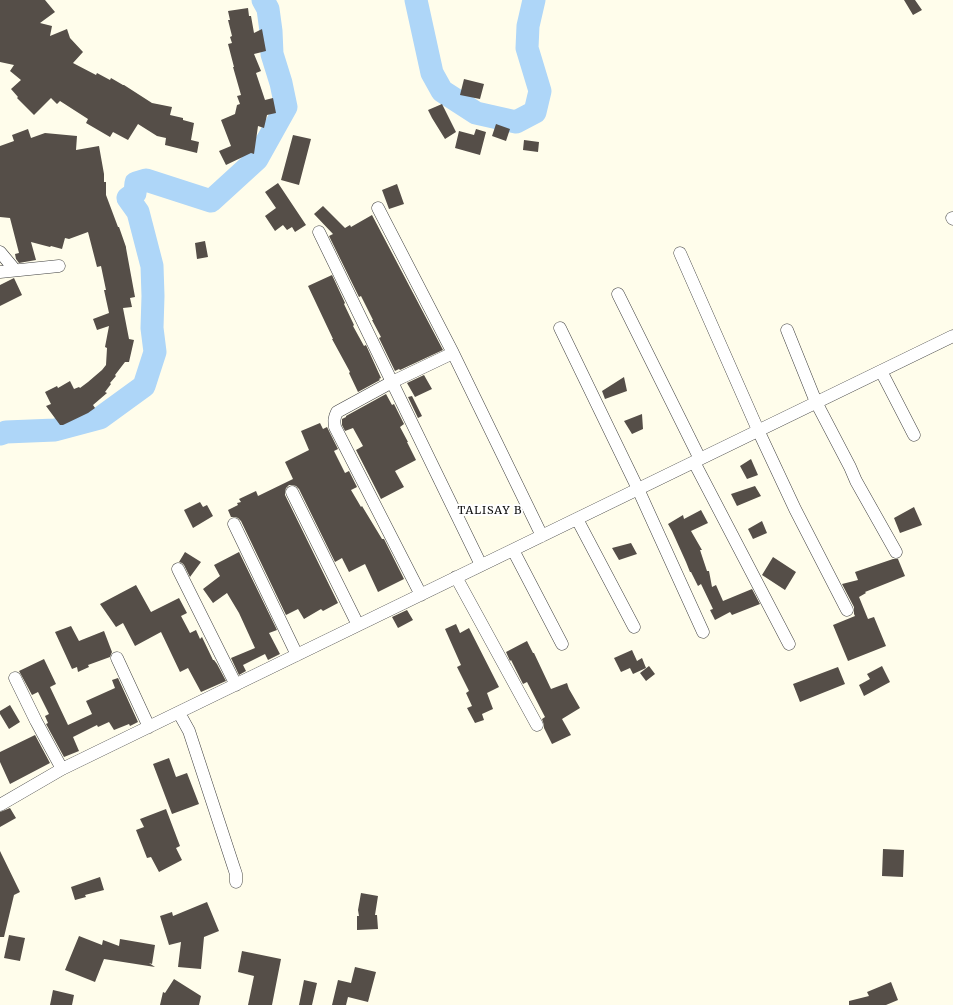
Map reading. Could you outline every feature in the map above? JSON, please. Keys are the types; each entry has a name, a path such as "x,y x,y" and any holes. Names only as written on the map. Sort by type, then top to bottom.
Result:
{"street":[{"path":"378,208 453,353 542,536"},
{"path":"319,232 481,565"},
{"path":"0,252 15,270"},
{"path":"680,253 758,430 795,509 848,610"},
{"path":"0,272 59,266"},
{"path":"618,294 697,460 789,644"},
{"path":"560,328 638,489 703,632"},
{"path":"787,330 816,402 856,481 896,552"},
{"path":"0,805 62,769 953,336"},
{"path":"421,595 335,427 334,421 338,412 392,382 453,353"},
{"path":"881,371 914,435"},
{"path":"292,492 358,625"},
{"path":"577,519 634,626"},
{"path":"234,524 297,655"},
{"path":"513,550 562,644"},
{"path":"178,569 236,685"},
{"path":"456,578 537,726"},
{"path":"117,658 148,727"},
{"path":"15,678 62,769"},
{"path":"179,713 189,730 236,874 236,882"}],"building":[{"path":"0,0 45,0 55,12 40,23 52,26 50,36 67,29 70,38 83,52 73,63 96,75 97,73 110,80 111,78 152,103 172,107 170,115 183,118 183,120 194,123 191,140 199,142 197,153 165,145 166,138 157,136 138,124 128,140 113,132 110,137 86,123 88,119 60,101 57,104 51,98 34,115 17,98 18,97 11,89 21,80 10,71 14,65 0,62"},
{"path":"904,0 915,0 922,10 913,15"},
{"path":"248,8 254,33 262,29 266,51 254,54 261,71 256,73 265,100 273,98 276,113 267,115 264,128 258,126 254,154 251,153 226,165 219,151 231,146 221,120 235,114 237,105 240,104 237,96 241,95 228,44 232,43 230,37 232,36 228,20 230,20 228,11"},
{"path":"464,79 484,84 480,99 460,95"},
{"path":"442,104 456,132 445,139 428,110"},
{"path":"496,124 510,129 506,141 492,136"},
{"path":"28,129 31,138 45,133 77,136 76,150 99,146 104,182 106,182 106,195 126,247 135,297 130,298 132,307 123,308 129,339 134,340 129,362 125,362 115,375 116,376 105,392 107,393 93,405 95,408 63,425 60,425 46,406 51,404 45,392 57,386 58,388 70,381 74,389 80,388 102,370 106,365 107,348 105,347 109,326 97,330 93,319 109,313 101,266 97,267 88,232 69,239 65,238 62,249 31,242 36,260 19,263 16,259 15,254 19,253 10,218 0,217 0,146 14,141 12,135"},
{"path":"476,129 486,132 480,155 455,148 459,131 474,135"},
{"path":"293,135 311,139 299,185 281,180"},
{"path":"524,140 539,142 538,152 523,150"},
{"path":"278,183 306,225 295,232 292,227 287,230 283,225 275,231 265,216 276,208 265,192"},
{"path":"397,184 404,204 389,209 382,190"},
{"path":"323,206 345,228 350,225 351,227 372,215 443,350 395,371 379,338 381,337 373,320 361,296 359,297 329,236 333,234 314,214"},
{"path":"205,241 208,257 197,259 195,243"},
{"path":"332,275 345,303 344,304 354,325 353,326 364,346 366,345 381,378 358,392 349,373 350,372 332,339 308,286"},
{"path":"14,278 22,295 0,306 0,285"},
{"path":"424,375 432,389 415,397 407,383"},
{"path":"624,377 627,391 605,399 602,391"},
{"path":"386,394 392,405 394,404 404,424 400,427 416,460 395,471 404,487 381,499 356,450 363,446 353,428 345,431 342,425 342,419"},
{"path":"412,396 422,416 418,418 408,397"},
{"path":"642,414 643,429 632,434 624,421"},
{"path":"320,423 323,429 327,427 338,449 334,451 345,473 349,471 357,487 351,490 382,539 384,539 404,579 378,592 365,564 349,572 342,558 335,562 299,489 296,486 289,485 286,488 285,495 338,603 323,611 321,609 304,619 298,609 286,615 241,521 238,518 231,517 228,510 238,505 237,503 241,502 239,499 256,491 258,496 293,479 285,462 309,450 301,431"},
{"path":"751,459 758,475 747,479 740,466"},
{"path":"755,486 761,496 737,506 731,494"},
{"path":"200,502 203,507 207,505 213,516 193,528 184,510"},
{"path":"914,507 922,525 900,533 894,518"},
{"path":"701,510 708,523 691,531 702,550 700,550 707,571 709,571 712,587 716,585 723,601 752,589 760,604 732,615 730,612 715,620 710,610 713,609 701,584 698,586 690,572 668,524 683,515 684,519"},
{"path":"762,521 767,533 753,539 748,529"},
{"path":"631,543 637,554 619,560 612,548"},
{"path":"185,552 201,562 190,577 184,565 179,562"},
{"path":"239,552 277,630 269,633 280,654 268,660 265,654 243,665 246,671 239,675 231,658 255,648 239,613 227,593 213,603 203,589 220,576 214,565"},
{"path":"773,557 796,572 785,590 762,575"},
{"path":"893,559 898,559 905,576 865,592 866,593 859,597 868,619 874,617 886,646 848,661 833,625 855,616 854,607 842,584 858,580 855,572"},
{"path":"136,585 151,612 179,598 187,613 181,616 190,633 196,630 200,639 202,637 213,660 217,664 226,681 201,692 188,668 180,672 161,632 135,646 123,623 116,627 100,604"},
{"path":"407,610 413,620 398,628 392,617"},
{"path":"456,624 460,633 469,628 499,687 487,693 493,709 482,714 484,720 475,723 467,708 472,706 466,693 469,691 457,667 461,665 445,629"},
{"path":"71,626 79,641 104,631 112,652 110,657 88,665 89,667 78,672 77,667 72,669 55,632"},
{"path":"527,641 551,689 567,683 580,708 562,719 571,735 552,744 544,728 542,719 545,717 527,682 523,684 506,652"},
{"path":"632,650 637,661 642,658 646,668 633,674 630,668 621,672 614,658"},
{"path":"44,659 56,684 50,687 68,725 92,714 86,701 115,688 112,680 118,678 138,722 130,726 129,724 114,730 109,722 98,727 97,725 73,737 79,751 64,757 46,724 48,723 45,716 49,714 38,692 32,695 19,671"},
{"path":"649,666 655,674 646,681 640,673"},
{"path":"882,666 890,682 864,696 859,685 870,679 867,674"},
{"path":"838,667 845,684 800,702 793,684"},
{"path":"10,705 20,722 9,729 0,714 0,711"},
{"path":"35,735 50,763 10,784 0,762 0,752"},
{"path":"169,758 176,777 187,773 199,804 172,814 153,764"},
{"path":"10,808 16,818 0,827 0,812"},
{"path":"166,809 180,846 176,848 182,860 159,872 151,857 147,858 136,830 144,827 140,819"},
{"path":"883,849 904,850 903,877 882,876"},
{"path":"0,851 20,892 14,895 4,937 0,937"},
{"path":"100,877 104,890 85,895 86,897 75,900 71,887"},
{"path":"361,893 378,896 375,915 377,915 378,929 357,930 357,916 359,916 358,910"},
{"path":"207,902 219,931 204,937 201,969 178,967 181,942 169,945 160,916 172,912 173,916"},
{"path":"9,935 25,938 20,961 4,958"},
{"path":"79,936 102,945 103,940 119,946 120,939 155,945 152,964 149,963 155,967 104,959 95,982 65,970"},
{"path":"242,951 281,959 272,1005 248,1005 254,976 238,972"},
{"path":"355,967 376,972 368,1002 348,997 346,1005 332,1005 338,980 351,983"},
{"path":"174,979 201,996 199,1005 160,1005 163,992 165,993"},
{"path":"304,980 317,983 312,1005 299,1005"},
{"path":"891,982 898,1000 886,1005 849,1005 849,1001 869,996 867,992"},
{"path":"53,990 74,995 72,1005 50,1005"}],"waterway":[{"path":"0,434 6,432 55,430 100,418 144,386 155,352 152,328 152,266 138,212 128,198 135,193 136,183 146,180 211,201 257,159 286,107 281,83 272,54 268,9 263,0"},
{"path":"416,0 432,73 442,91 476,113 516,122 535,112 540,91 527,48 528,26 534,0"}],"district":[{"name":"TALISAY B","path":"490,511"}]}
